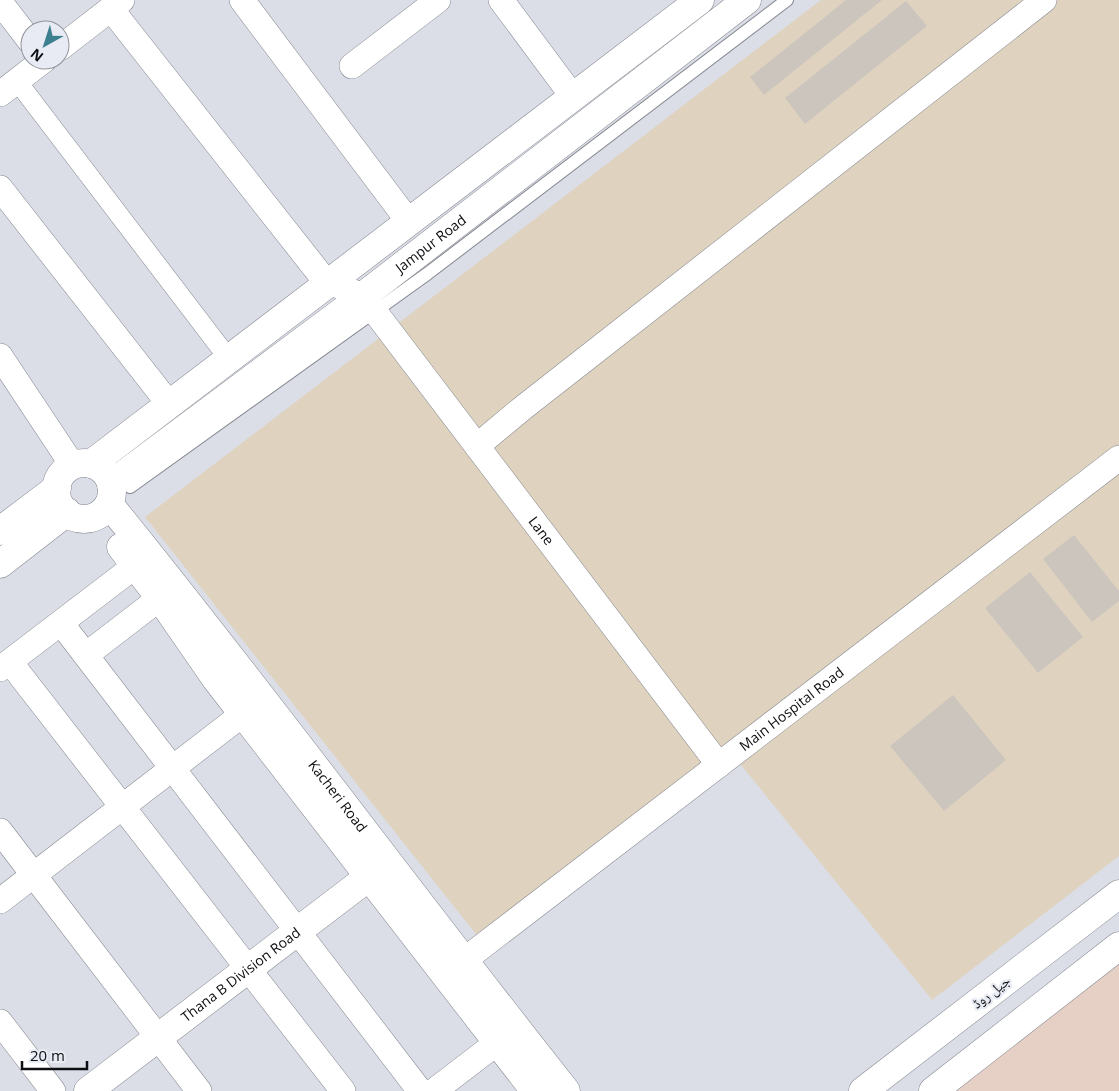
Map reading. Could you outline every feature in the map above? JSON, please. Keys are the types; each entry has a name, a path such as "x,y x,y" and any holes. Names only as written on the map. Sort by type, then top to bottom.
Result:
{"main road":[{"path":"82,465 100,468 107,475 107,501 92,518 83,519 74,517 62,500 59,479 65,471 82,465 403,214 700,0"},
{"name":"Jampur Road","path":"107,501 369,304 747,0"},
{"path":"0,531 62,500"},
{"path":"0,564 62,500"},
{"name":"Kacheri Road","path":"107,501 135,566 160,598 216,679 535,1091"},
{"name":"Kacheri Road","path":"107,501 201,617 463,961 566,1091"},
{"name":"Thana B Division Road","path":"88,1091 370,876"},
{"name":"جیل روڈ","path":"863,1091 1119,894"},
{"path":"933,1091 1119,946"}],"street":[{"path":"242,0 403,214"},
{"path":"352,66 438,0"},
{"path":"501,0 565,86"},
{"path":"477,446 1014,9 1044,0"},
{"path":"0,2 20,28"},
{"path":"70,40 116,4 322,276 369,304"},
{"path":"9,87 20,68"},
{"path":"9,87 31,70"},
{"path":"9,87 225,355"},
{"path":"0,188 162,395"},
{"name":"Lane","path":"369,304 719,765"},
{"path":"0,356 82,465"},
{"name":"Main Hospital Road","path":"463,961 1119,458"},
{"path":"135,566 5,665 122,806 343,1091"},
{"path":"86,655 160,598"},
{"path":"61,623 420,1091"},
{"path":"0,901 243,714"},
{"path":"0,831 199,1091"},
{"path":"0,1022 53,1091"},
{"path":"434,1091 498,1042"}],"lane":[{"path":"369,304 428,274 787,0"},
{"path":"82,465 162,395 225,355 282,303"}],"shaded area":[{"path":"821,0 1119,0 1119,856 932,1000 732,754 479,938 145,517"},
{"path":"1119,944 1119,1091 929,1091"}],"building":[{"path":"846,0 882,0 764,95 750,77"},
{"path":"906,1 927,26 805,124 785,98"},
{"path":"1074,535 1119,591 1119,601 1092,622 1043,559"},
{"path":"1030,572 1083,637 1038,673 985,608"},
{"path":"953,695 1006,760 944,811 890,746"}]}
